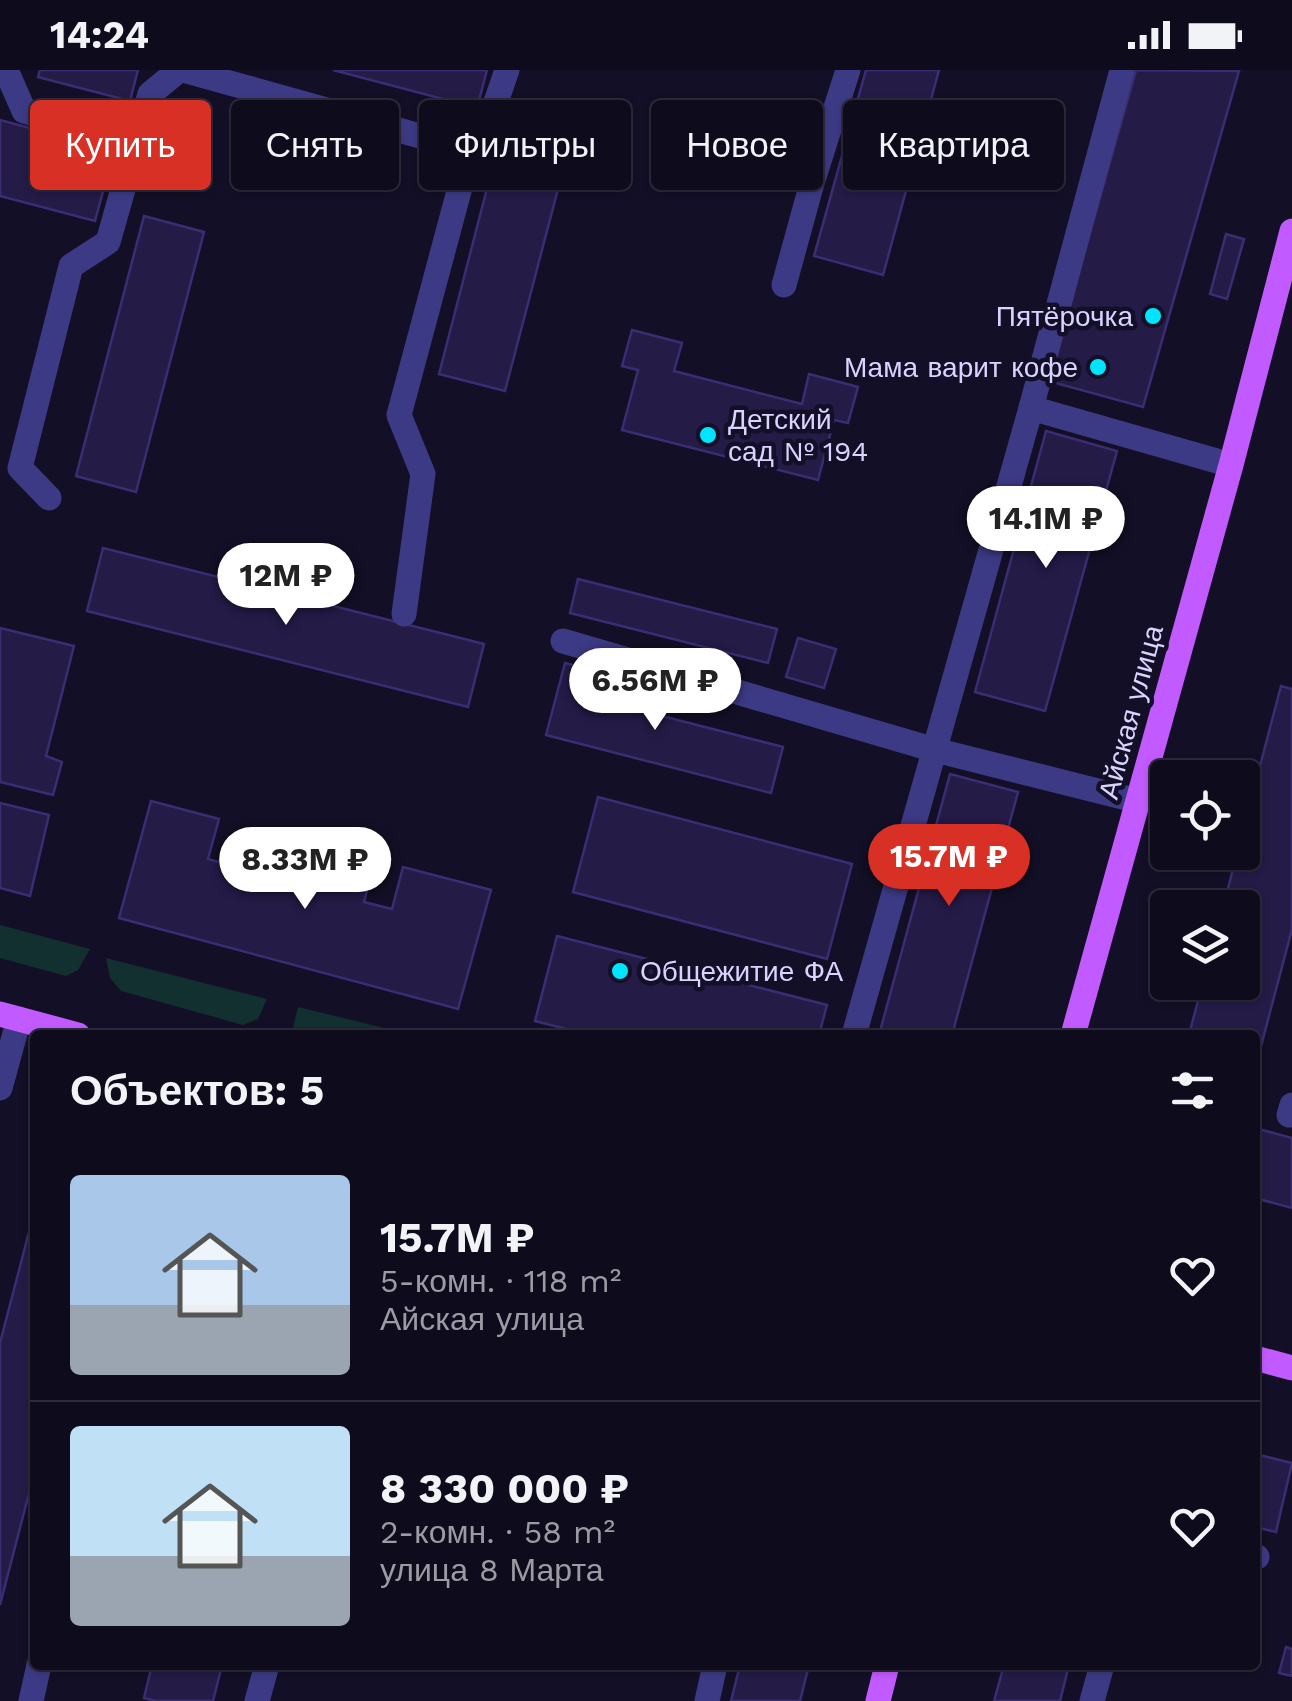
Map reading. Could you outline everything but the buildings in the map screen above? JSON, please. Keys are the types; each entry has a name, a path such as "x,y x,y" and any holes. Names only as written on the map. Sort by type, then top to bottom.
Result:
{"main road":[{"name":"Айская улица","path":"1073,1030 1292,232"},
{"path":"9,1017 59,1030"},
{"path":"1260,1359 1292,1368"},
{"path":"878,1701 886,1670"}],"lane":[{"path":"6,70 24,111 30,112"},
{"path":"148,100 150,94 181,70 419,136"},
{"path":"497,100 506,70"},
{"path":"784,285 848,70"},
{"path":"855,1030 1122,70"},
{"path":"50,498 20,468 72,266 108,242 122,190"},
{"path":"404,614 422,474 399,415 459,190"},
{"path":"1031,408 1231,465"},
{"path":"563,642 935,750 1138,802"},
{"path":"0,1088 9,1017"},
{"path":"1292,1105 1292,1116"},
{"path":"31,1701 38,1670"},
{"path":"257,1701 266,1670"},
{"path":"707,1701 714,1670"},
{"path":"1092,1701 1101,1670"}],"green space":[{"path":"0,925 90,949 78,970 66,976 0,958"},
{"path":"106,958 267,999 258,1019 243,1025 121,991 110,978"},
{"path":"298,1007 392,1030 296,1030"}],"place":[{"name":"Пятёрочка","path":"1153,316"},
{"name":"Мама варит кофе","path":"1098,367"},
{"name":"Детский сад № 194","path":"708,435"},
{"name":"Общежитие ФА","path":"620,971"}]}
